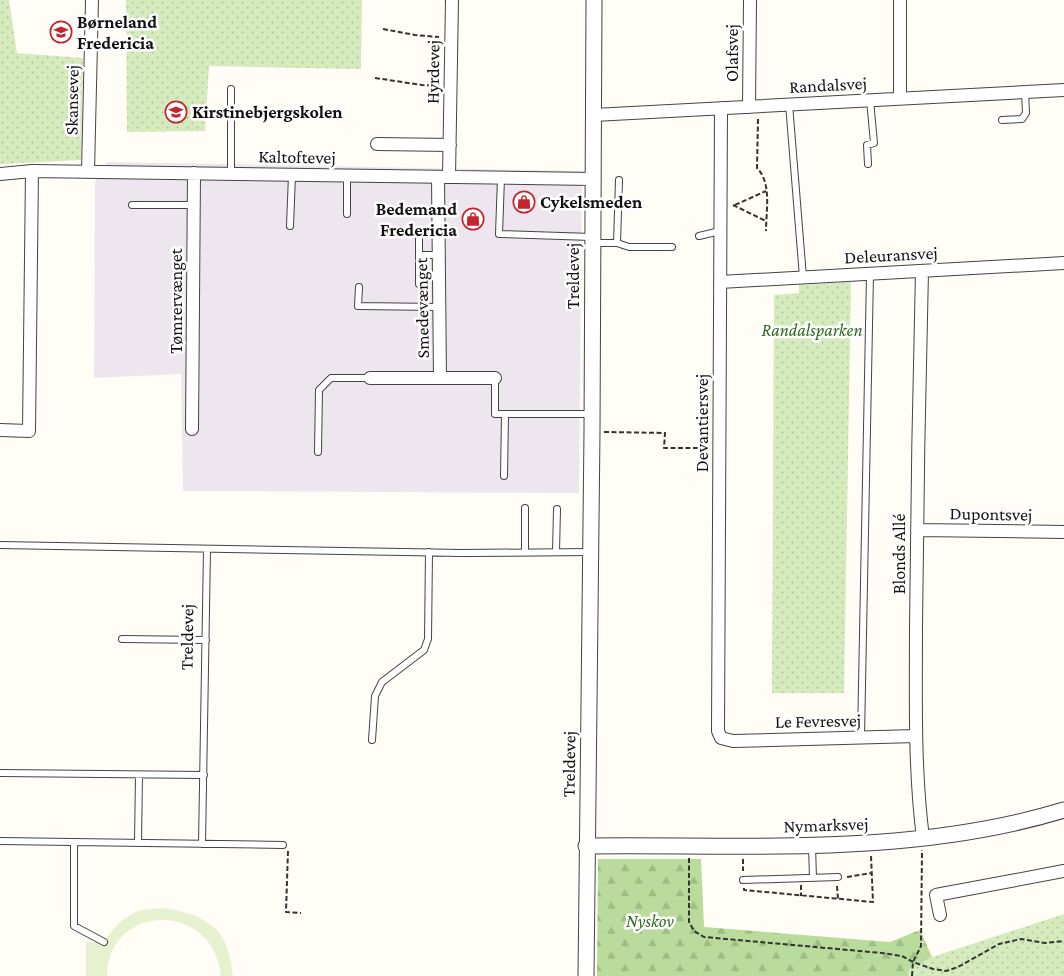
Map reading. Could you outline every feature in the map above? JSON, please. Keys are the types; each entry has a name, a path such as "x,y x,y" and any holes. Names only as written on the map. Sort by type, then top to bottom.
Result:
{"street":[{"name":"Skansevej","path":"88,171 92,0"},
{"name":"Hyrdevej","path":"444,177 450,144 452,0"},
{"name":"Treldevej","path":"586,976 592,432 594,0"},
{"name":"Olafsvej","path":"750,0 753,106"},
{"path":"900,0 900,98"},
{"name":"Randalsvej","path":"594,115 1064,90"},
{"name":"Devantiersvej","path":"720,738 717,725 721,108"},
{"path":"377,144 450,144"},
{"name":"Kaltoftevej","path":"0,174 32,170 593,179"},
{"path":"0,430 29,431 32,170"},
{"name":"Tømrervænget","path":"192,429 194,173"},
{"name":"Smedevænget","path":"440,378 438,255 444,177"},
{"name":"Deleuransvej","path":"720,282 1064,263"},
{"name":"Blonds Allé","path":"922,271 917,530 916,736 918,790 923,838"},
{"name":"Smedevænget","path":"370,378 495,378"},
{"name":"Dupontsvej","path":"917,530 1064,532"},
{"name":"Le Fevresvej","path":"720,738 733,741 916,736"},
{"name":"Nymarksvej","path":"586,846 812,846 868,844 975,832 1064,810"},
{"path":"940,914 936,895 1064,871"}],"lane":[{"path":"231,89 231,174"},
{"path":"1002,120 1022,119 1026,112 1025,92"},
{"path":"868,164 867,145 874,143 870,100"},
{"path":"789,104 803,277"},
{"path":"290,226 292,175"},
{"path":"347,176 347,214"},
{"path":"502,178 499,234 592,240 617,243 629,247 672,247"},
{"path":"617,243 619,180"},
{"path":"593,204 618,205"},
{"path":"132,205 194,205"},
{"path":"419,230 419,284"},
{"path":"699,236 720,231"},
{"path":"419,255 438,255"},
{"path":"861,737 870,274"},
{"path":"359,287 358,306 439,307"},
{"path":"318,452 319,390 331,378 370,378"},
{"path":"495,378 495,414 592,414"},
{"path":"504,476 505,414"},
{"path":"525,508 525,552"},
{"path":"556,552 557,509"},
{"path":"0,545 208,550 590,552"},
{"name":"Treldevej","path":"202,844 208,550"},
{"path":"372,740 375,696 382,682 424,650 428,638 429,552"},
{"path":"122,639 206,640"},
{"path":"0,773 204,775"},
{"path":"138,843 139,775"},
{"path":"0,841 283,845"},
{"path":"74,842 74,926 104,942"},
{"path":"812,846 813,878"},
{"path":"743,880 838,877"}],"path":[{"path":"383,29 415,35 451,38"},
{"path":"375,78 422,85 450,86"},
{"path":"753,106 757,168 763,174 766,191 766,231"},
{"path":"720,205 735,205 766,191"},
{"path":"735,205 766,221"},
{"path":"592,432 665,433 664,448 719,449"},
{"path":"912,976 913,962 921,946 923,838"},
{"path":"283,845 288,850 286,912 301,913"},
{"path":"689,846 689,922 694,931 704,937 882,953 902,956 933,969 946,971 958,967 999,944 1020,939 1046,943 1064,941"},
{"path":"838,899 838,877 852,878 872,873"}],"shaded area":[{"path":"107,162 582,171 579,493 183,491 181,374 94,378 95,182"}],"green space":[{"path":"0,0 9,0 17,53 83,58 81,160 0,164"},
{"name":"Kirstinebjergskolen","path":"126,0 362,0 361,69 209,66 205,131 127,132"},
{"name":"Randalsparken","path":"851,282 844,693 772,693 774,295 799,293 799,285"},
{"name":"Nyskov","path":"598,859 701,859 704,927 890,942 920,930 932,957 909,969 908,976 597,976"},
{"path":"163,908 202,919 215,928 226,944 233,976 221,976 214,951 200,934 182,923 162,920 142,924 124,935 112,952 107,976 86,976 86,942 104,942 111,932 128,916 139,911"},
{"path":"1064,914 1064,976 908,976 909,969 932,957"}],"place":[{"name":"Børneland Fredericia","path":"61,32"},
{"name":"Kirstinebjergskolen","path":"176,112"},
{"name":"Cykelsmeden","path":"524,202"},
{"name":"Bedemand Fredericia","path":"473,219"}]}
